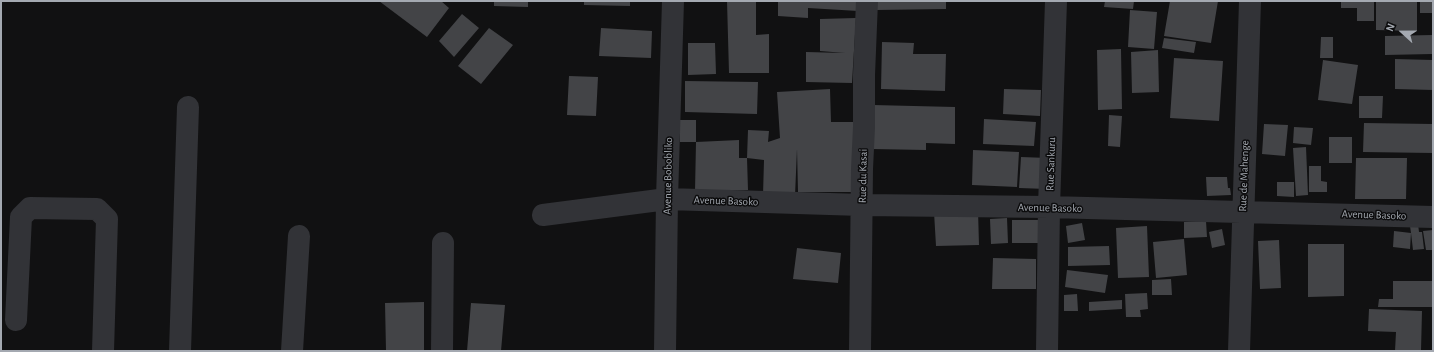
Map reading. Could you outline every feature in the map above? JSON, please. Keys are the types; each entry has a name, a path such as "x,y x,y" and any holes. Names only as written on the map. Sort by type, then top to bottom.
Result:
{"street":[{"name":"Avenue Bobobliko","path":"665,351 667,198 673,1"},
{"name":"Rue du Kasai","path":"860,351 866,1"},
{"name":"Rue Sankuru","path":"1047,351 1049,207 1056,1"},
{"name":"Rue de Mahenge","path":"1238,351 1250,1"},
{"path":"180,351 188,107"},
{"name":"Avenue Basoko","path":"543,215 667,198 862,205 1049,207 1433,217"},
{"path":"16,320 21,217 30,208 97,209 107,219 103,351"},
{"path":"292,351 298,236"},
{"path":"442,351 443,243"}],"building":[{"path":"379,1 441,1 449,8 427,37"},
{"path":"494,1 528,1 528,7 494,6"},
{"path":"584,1 630,1 630,6 584,5"},
{"path":"727,1 756,1 756,35 769,34 769,73 729,73"},
{"path":"778,1 858,1 858,11 808,8 808,18 778,16"},
{"path":"877,1 946,1 946,9 877,10"},
{"path":"1105,1 1134,1 1133,9 1104,7"},
{"path":"1170,1 1218,1 1211,43 1164,36"},
{"path":"1341,1 1374,1 1374,21 1357,21 1357,8 1341,8"},
{"path":"1376,1 1417,1 1417,31 1376,30"},
{"path":"1420,1 1433,1 1433,13 1420,13"},
{"path":"1130,10 1157,12 1154,49 1128,47"},
{"path":"462,14 479,28 454,57 439,41"},
{"path":"856,18 852,83 806,82 806,52 845,53 820,51 820,19"},
{"path":"489,28 513,45 481,84 458,66"},
{"path":"601,28 652,31 651,58 599,56"},
{"path":"1432,35 1432,54 1385,55 1385,36"},
{"path":"1321,37 1333,37 1333,58 1320,58"},
{"path":"1164,38 1196,42 1194,53 1162,48"},
{"path":"882,42 914,43 913,54 946,54 945,91 881,89"},
{"path":"688,43 715,43 716,74 688,75"},
{"path":"1121,49 1122,109 1098,110 1097,50"},
{"path":"1158,50 1159,92 1132,93 1131,52"},
{"path":"1174,58 1223,61 1219,121 1170,118"},
{"path":"1395,59 1433,60 1433,90 1395,89"},
{"path":"1323,60 1358,65 1352,104 1318,100"},
{"path":"569,76 598,77 596,116 567,115"},
{"path":"685,81 758,82 757,114 685,112"},
{"path":"830,89 831,122 855,122 855,192 798,192 797,149 795,196 763,195 764,160 747,158 748,130 769,131 768,142 780,138 777,92"},
{"path":"1004,89 1041,90 1040,116 1003,114"},
{"path":"1359,96 1383,96 1382,118 1359,118"},
{"path":"873,105 955,107 955,144 926,143 926,150 872,149"},
{"path":"1109,115 1122,116 1120,147 1108,146"},
{"path":"984,119 1036,122 1034,146 983,144"},
{"path":"680,120 696,120 696,142 680,142"},
{"path":"1364,123 1433,124 1433,153 1363,152"},
{"path":"1264,124 1288,125 1285,156 1262,154"},
{"path":"1294,127 1313,128 1311,145 1293,143"},
{"path":"1329,137 1352,137 1352,163 1329,163"},
{"path":"739,140 739,158 747,158 748,190 695,191 696,142"},
{"path":"1306,147 1308,195 1296,196 1293,148"},
{"path":"973,150 1019,152 1017,187 972,185"},
{"path":"1021,157 1048,158 1047,189 1019,188"},
{"path":"1356,158 1407,158 1406,199 1355,199"},
{"path":"1309,166 1321,166 1321,181 1327,182 1327,192 1309,192"},
{"path":"1206,177 1227,177 1228,188 1230,188 1231,195 1207,196"},
{"path":"1277,182 1294,182 1294,197 1277,196"},
{"path":"978,210 979,245 936,246 934,212"},
{"path":"1007,218 1008,243 991,244 990,219"},
{"path":"1012,220 1043,220 1043,243 1012,243"},
{"path":"1206,221 1207,237 1184,238 1184,222"},
{"path":"1082,223 1085,240 1068,243 1066,226"},
{"path":"1418,224 1419,232 1422,232 1424,249 1413,250 1410,226"},
{"path":"1147,226 1149,277 1118,278 1116,228"},
{"path":"1222,229 1225,245 1212,248 1209,232"},
{"path":"1433,230 1433,250 1426,250 1423,231"},
{"path":"1394,231 1411,233 1410,249 1393,247"},
{"path":"1184,239 1187,275 1156,278 1153,242"},
{"path":"1279,240 1281,288 1260,289 1258,241"},
{"path":"1308,244 1344,244 1344,296 1308,297"},
{"path":"1109,246 1110,265 1068,266 1068,247"},
{"path":"797,248 841,253 838,283 793,279"},
{"path":"993,258 1036,259 1036,289 992,289"},
{"path":"1067,270 1108,275 1105,293 1065,287"},
{"path":"1171,279 1172,295 1152,295 1152,280"},
{"path":"1393,281 1433,281 1433,307 1378,307 1379,299 1393,299"},
{"path":"1147,293 1148,309 1140,310 1141,317 1126,317 1125,294"},
{"path":"1077,294 1078,311 1064,311 1064,295"},
{"path":"1122,300 1122,309 1089,311 1089,302"},
{"path":"424,302 424,351 386,351 385,303"},
{"path":"471,303 505,305 501,351 467,351"},
{"path":"1369,309 1422,311 1421,351 1395,351 1396,332 1368,331"}]}
